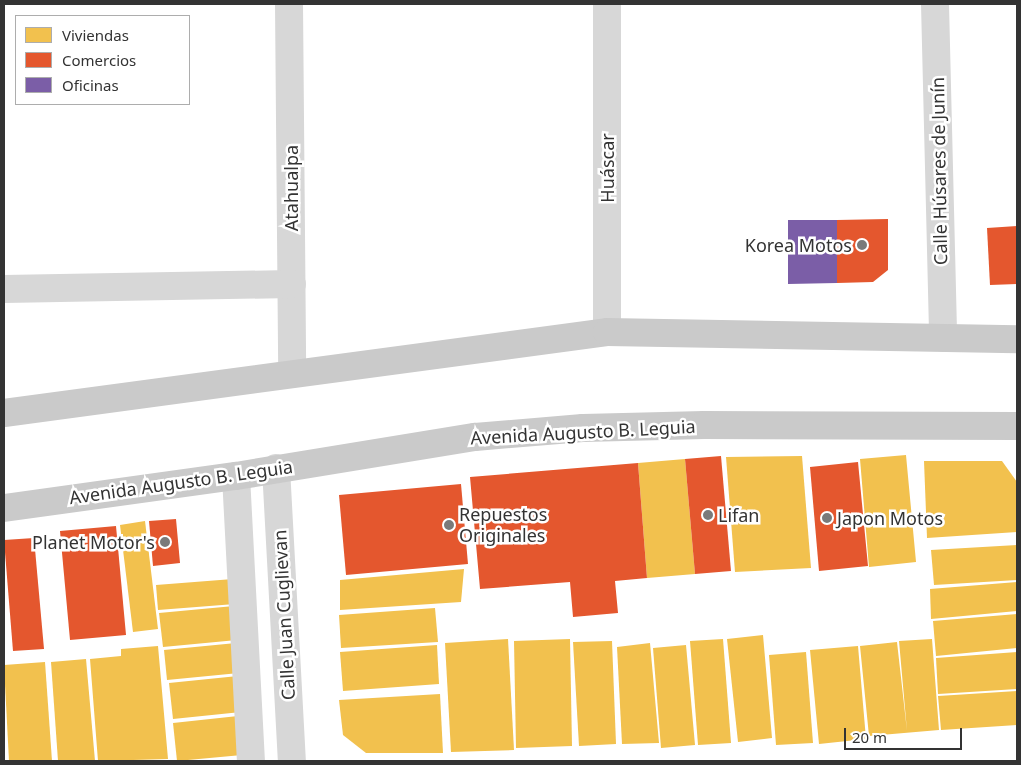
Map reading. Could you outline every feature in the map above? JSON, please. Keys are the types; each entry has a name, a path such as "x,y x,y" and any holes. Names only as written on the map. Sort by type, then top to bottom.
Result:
{"main road":[{"path":"4,412 292,372 607,332 1017,339"},
{"name":"Avenida Augusto B. Leguia","path":"4,508 236,476 475,437 583,428 704,425 1017,426"}],"street":[{"name":"Atahualpa","path":"289,4 292,372"},
{"name":"Huáscar","path":"607,4 607,332"},
{"name":"Calle Húsares de Junín","path":"935,4 943,338"},
{"path":"4,289 292,284"},
{"name":"Calle Juan Cuglievan","path":"276,468 292,761"},
{"path":"236,476 250,761"}],"building: Viviendas":[{"path":"906,455 916,562 869,567 860,459"},
{"path":"802,456 811,568 735,572 726,457"},
{"path":"685,459 695,574 647,578 638,463"},
{"path":"924,461 1002,461 1017,482 1017,532 927,538"},
{"path":"145,521 158,629 133,632 120,525"},
{"path":"1017,545 1017,580 934,585 931,550"},
{"path":"464,569 461,602 340,610 340,580"},
{"path":"233,579 235,604 158,610 156,585"},
{"path":"1017,582 1017,611 931,619 930,589"},
{"path":"234,606 237,640 163,647 159,613"},
{"path":"435,608 438,642 341,648 339,615"},
{"path":"1017,614 1017,648 936,656 933,621"},
{"path":"763,635 772,738 738,742 727,639"},
{"path":"508,639 514,750 451,752 445,643"},
{"path":"570,639 572,746 516,748 514,641"},
{"path":"723,639 731,743 698,745 690,641"},
{"path":"932,639 939,730 869,736 860,646 897,642 907,731 899,641"},
{"path":"612,641 616,744 579,746 573,642"},
{"path":"236,643 239,673 167,680 164,650"},
{"path":"650,643 659,743 622,744 617,647"},
{"path":"437,645 439,684 343,691 340,652"},
{"path":"686,645 695,745 661,748 653,648"},
{"path":"158,646 168,759 98,761 90,659 121,656 121,649"},
{"path":"858,646 866,739 819,744 810,650"},
{"path":"806,652 813,743 776,745 769,655"},
{"path":"1017,652 1017,689 938,694 936,658"},
{"path":"86,659 95,761 58,761 51,662"},
{"path":"45,662 52,761 9,761 4,665"},
{"path":"238,676 241,712 173,719 169,683"},
{"path":"1017,691 1017,725 941,730 938,696"},
{"path":"440,694 443,753 366,753 343,735 339,700"},
{"path":"238,716 242,755 177,761 173,723"}],"building: Comercios":[{"name":"Korea Motos","path":"888,219 888,270 873,282 837,283 837,220"},
{"path":"1017,226 1017,284 990,285 987,228"},
{"name":"Lifan","path":"721,456 731,571 695,574 685,459"},
{"path":"858,462 868,566 819,571 810,467"},
{"path":"638,463 647,578 615,581 618,613 573,617 570,582 480,589 470,477"},
{"path":"461,484 468,564 346,575 339,495"},
{"name":"Planet Motor's","path":"176,519 180,563 153,566 149,521"},
{"path":"116,526 126,635 70,640 60,531"},
{"path":"34,538 44,649 13,651 4,540"}],"building: Oficinas":[{"path":"788,220 837,220 837,283 788,284"}],"place":[{"name":"Korea Motos","path":"862,245"},
{"name":"Lifan","path":"708,515"},
{"name":"Japon Motos","path":"827,518"},
{"name":"Repuestos Originales","path":"449,525"},
{"name":"Planet Motor's","path":"165,542"}]}
